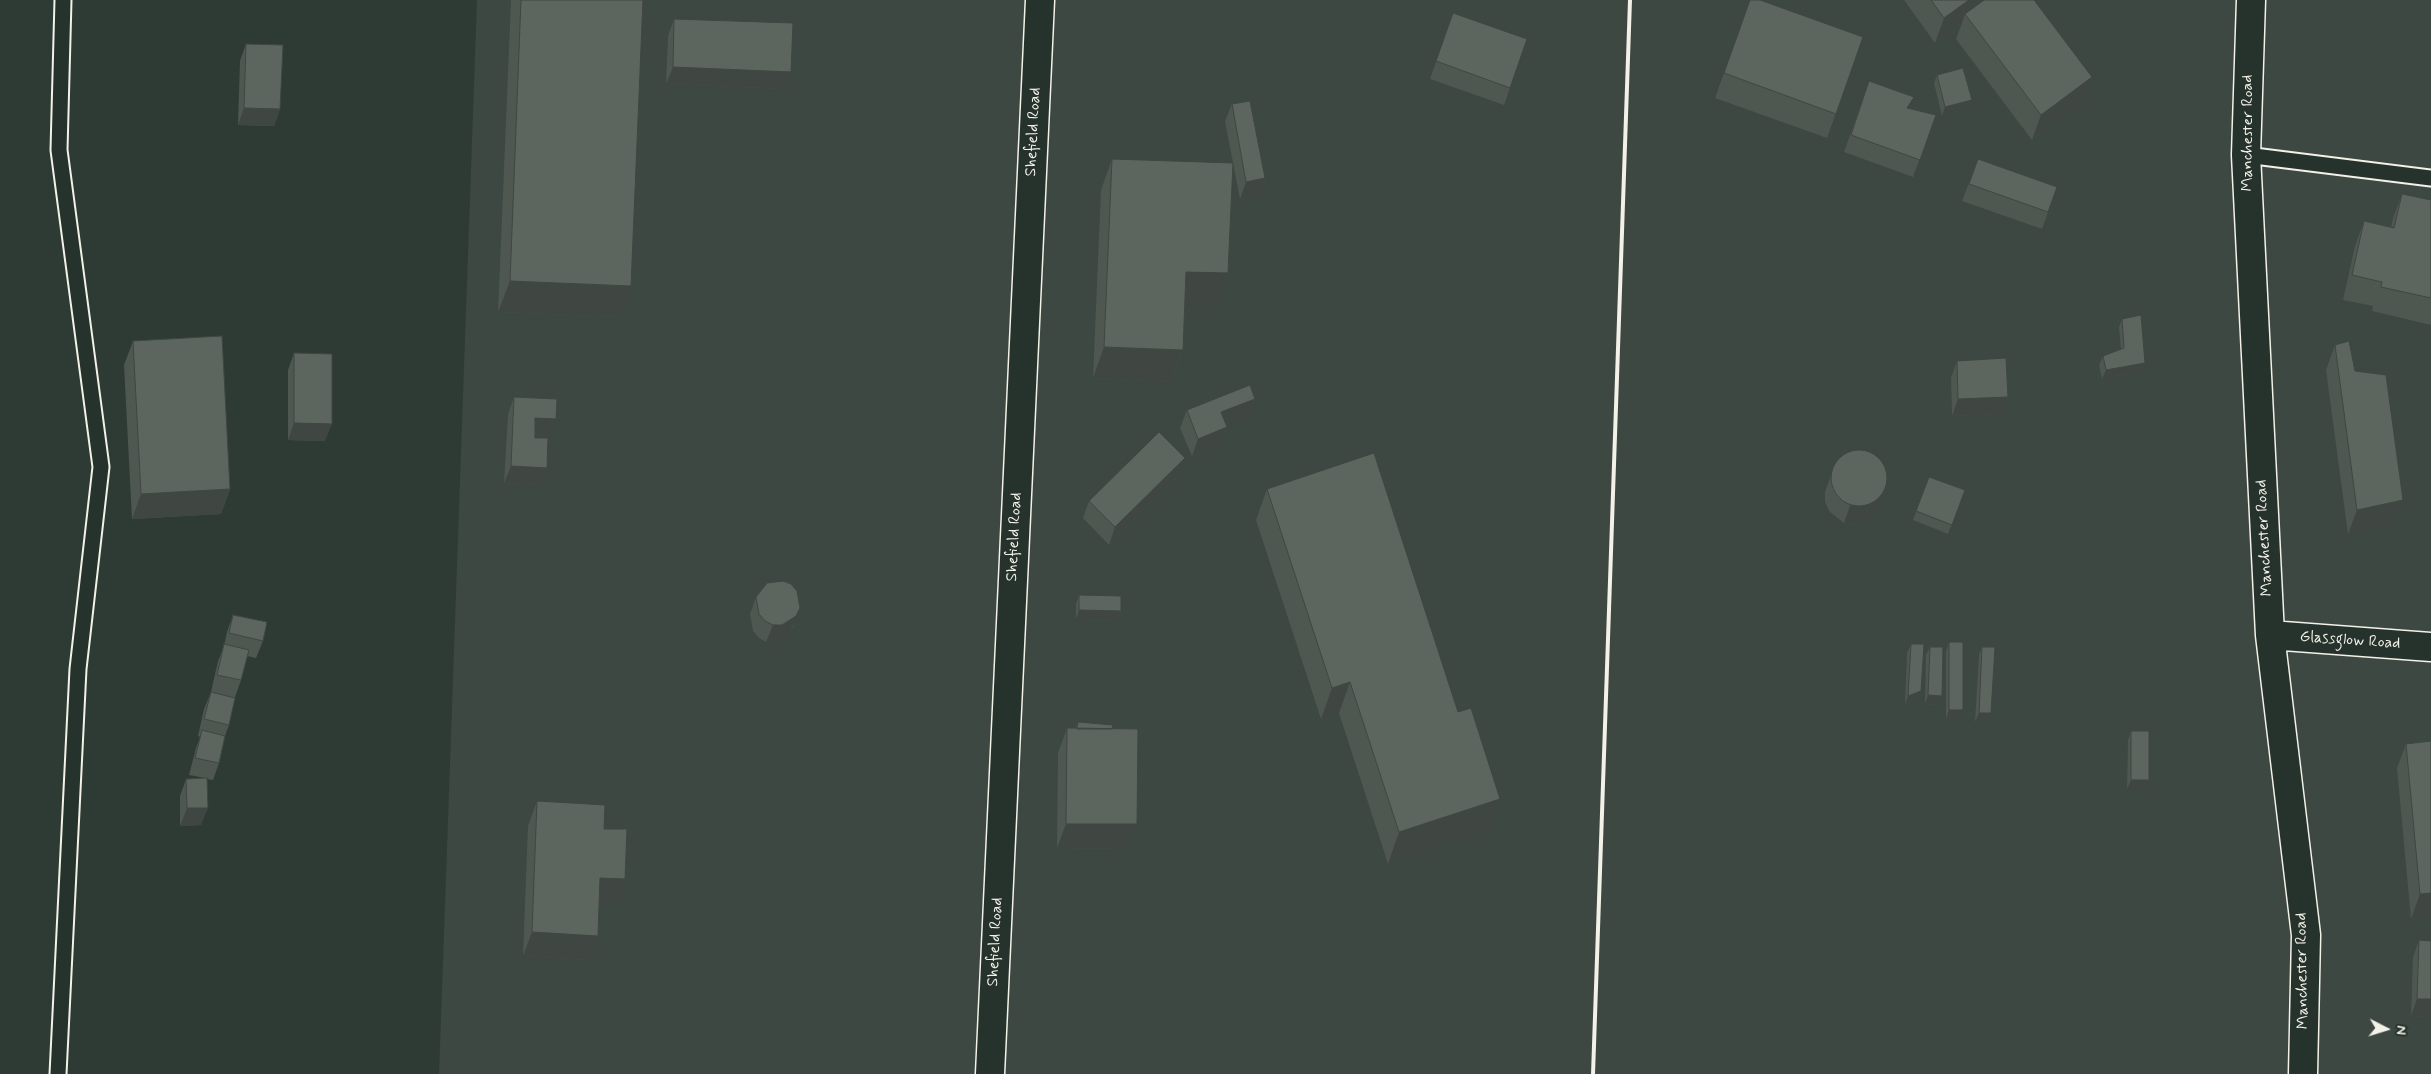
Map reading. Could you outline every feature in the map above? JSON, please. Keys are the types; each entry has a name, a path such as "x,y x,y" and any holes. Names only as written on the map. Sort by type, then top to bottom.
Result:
{"street":[{"name":"Shefield Road","path":"990,1074 1040,0"},
{"name":"Manchester Road","path":"2251,0 2246,155 2270,635 2306,934 2303,1074"},
{"name":"Glassglow Road","path":"2270,635 2431,647"}],"lane":[{"path":"58,1074 78,669 101,468 59,150 63,0"},
{"path":"2246,155 2431,178"}],"shaded area":[{"path":"477,0 2431,0 2431,1074 439,1074"}],"building":[{"path":"521,0 643,0 631,286 510,281"},
{"path":"1750,0 1760,0 1863,37 1836,114 1724,73"},
{"path":"1931,0 1969,0 1944,18"},
{"path":"1984,0 2034,0 2092,77 2041,115 1965,14"},
{"path":"1453,13 1527,39 1510,88 1436,61"},
{"path":"674,19 793,23 791,72 673,67"},
{"path":"246,44 283,45 280,109 244,108"},
{"path":"1963,68 1972,100 1945,107 1937,75"},
{"path":"1869,81 1914,97 1907,108 1936,115 1920,160 1851,135"},
{"path":"1250,101 1265,178 1246,182 1232,104"},
{"path":"1112,159 1233,163 1228,273 1186,272 1183,350 1104,347"},
{"path":"1978,159 2057,187 2048,212 1969,184"},
{"path":"2402,194 2431,200 2431,298 2381,287 2382,282 2352,275 2364,221 2394,228"},
{"path":"2141,315 2145,363 2106,370 2103,356 2124,348 2122,319"},
{"path":"222,336 230,489 141,494 133,341"},
{"path":"2349,341 2355,371 2386,375 2403,500 2357,510 2335,345"},
{"path":"294,353 332,354 332,424 294,423"},
{"path":"2006,358 2008,397 1958,399 1957,361"},
{"path":"1250,385 1255,399 1221,412 1227,427 1198,439 1187,410"},
{"path":"514,397 557,399 556,419 535,418 535,438 548,438 547,468 511,466"},
{"path":"1159,432 1185,458 1115,527 1089,501"},
{"path":"1854,450 1864,450 1879,458 1885,467 1887,478 1885,489 1879,498 1864,506 1854,506 1843,501 1836,494 1831,483 1831,473 1836,462 1843,455"},
{"path":"1374,453 1458,712 1471,708 1500,799 1399,832 1350,682 1332,688 1267,489"},
{"path":"1929,477 1965,490 1952,525 1916,511"},
{"path":"783,581 791,584 797,591 800,608 796,616 782,625 773,625 765,621 759,614 756,597 767,583"},
{"path":"1079,595 1121,596 1121,611 1079,610"},
{"path":"233,615 267,622 263,641 229,633"},
{"path":"1949,642 1963,642 1963,710 1949,710"},
{"path":"224,644 249,650 241,680 217,675"},
{"path":"1911,644 1924,644 1921,691 1908,696"},
{"path":"1930,647 1943,647 1942,696 1928,695"},
{"path":"1982,647 1995,647 1991,713 1979,713"},
{"path":"211,692 235,698 229,725 204,719"},
{"path":"1078,722 1113,725 1112,729 1077,729"},
{"path":"1067,728 1138,729 1137,824 1066,824"},
{"path":"202,730 225,736 219,763 195,758"},
{"path":"2131,731 2149,731 2149,780 2131,780"},
{"path":"2431,741 2431,893 2420,894 2406,744"},
{"path":"207,778 208,808 187,808 186,779"},
{"path":"537,801 605,805 604,829 627,829 625,879 600,878 598,936 532,932"},
{"path":"2419,940 2431,941 2431,999 2417,999"}],"railway":[{"path":"1593,1074 1630,0"}]}
